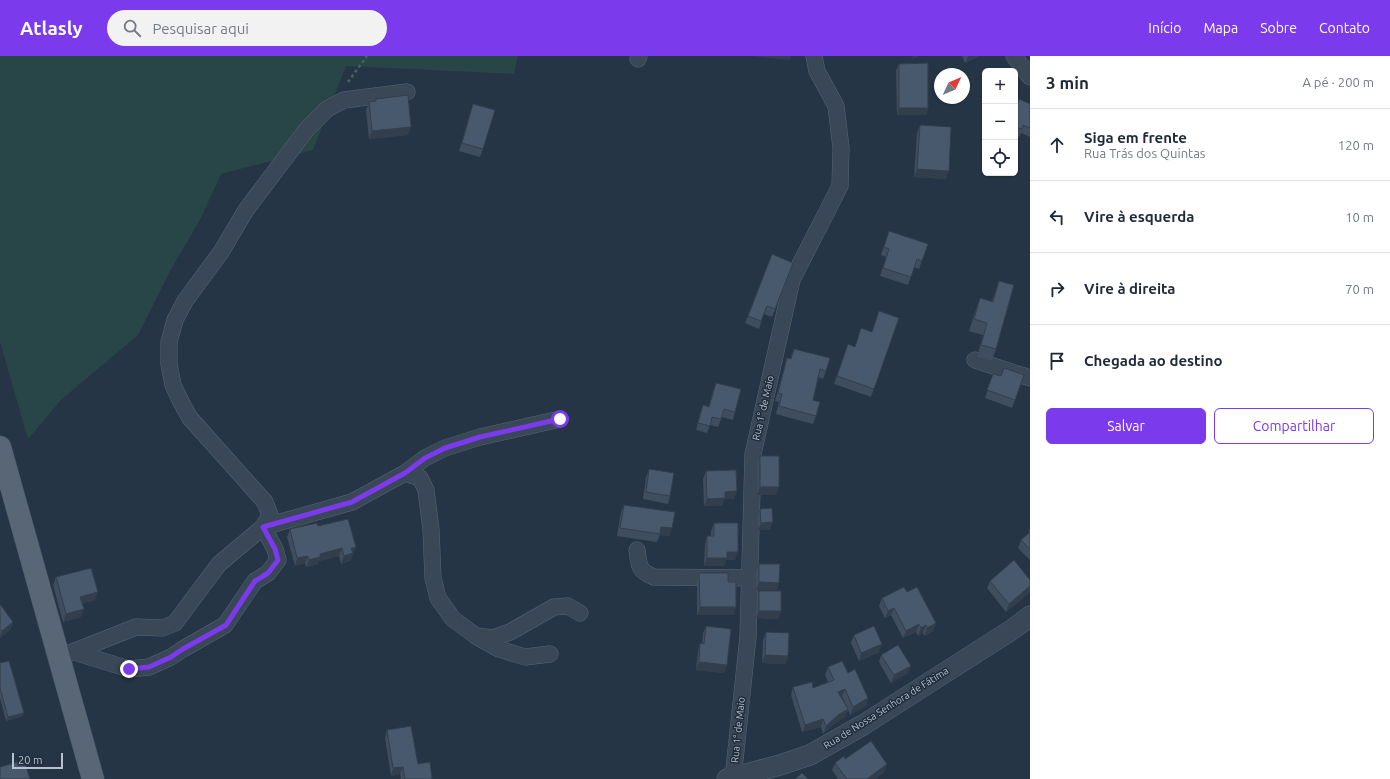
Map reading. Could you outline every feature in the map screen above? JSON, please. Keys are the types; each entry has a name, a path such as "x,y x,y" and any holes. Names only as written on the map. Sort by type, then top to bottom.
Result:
{"main road":[{"path":"0,447 67,655 93,779"}],"street":[{"name":"Rua 1° de Maio","path":"736,779 748,637 753,454 792,280 840,186 842,148 836,106 818,71 814,56"},
{"path":"1014,56 1030,77"},
{"path":"67,655 136,628 163,628 175,623 220,564 263,527 270,515 266,502 190,418 173,385 169,364 169,342 175,320 186,301 221,252 246,210 307,129 327,109 344,100 407,92"},
{"path":"975,360 1030,378"},
{"path":"263,527 352,502 405,473 425,458 445,448 480,437 560,419"},
{"path":"405,473 420,478 426,490 431,529 433,578 438,598 454,619 476,636 499,650 525,657 550,654"},
{"path":"67,655 129,669 149,667 171,657 226,625 255,581 268,573 278,560 275,549 263,527"},
{"path":"637,550 639,566 645,574 654,576 750,578"},
{"path":"476,636 493,638 510,632 554,607 568,606 580,613"},
{"name":"Rua de Nossa Senhora de Fátima","path":"736,779 810,755 863,725 1013,629 1030,616"}],"green space":[{"path":"0,56 518,56 514,74 346,66 313,150 221,174 200,220 170,271 138,335 61,400 28,439 0,342"}],"building":[{"path":"928,63 928,108 899,108 899,64"},
{"path":"408,95 411,127 372,131 369,102 376,101 376,99"},
{"path":"1019,99 1030,104 1030,128 1023,125 1022,129 1018,128"},
{"path":"473,104 495,110 483,149 462,143"},
{"path":"920,125 951,127 949,171 917,169"},
{"path":"889,231 928,244 922,261 917,259 911,277 883,268 889,249 884,247"},
{"path":"772,254 793,263 775,309 767,306 761,321 748,316"},
{"path":"999,281 1014,285 996,349 981,345 987,323 974,319 980,298 993,302"},
{"path":"879,311 899,318 874,389 837,376 848,344 855,347 861,328 872,332"},
{"path":"794,349 830,358 826,371 820,369 813,400 820,402 816,416 779,406 782,394 778,393 787,358 791,359"},
{"path":"1004,368 1024,375 1015,400 987,390 993,374 1001,376"},
{"path":"716,383 741,389 735,412 724,409 721,419 712,417 710,426 698,423 703,405 709,407"},
{"path":"760,456 779,456 779,487 760,487"},
{"path":"649,469 674,473 670,496 646,492"},
{"path":"736,470 737,491 725,492 725,498 707,499 706,471"},
{"path":"624,505 675,512 672,528 661,527 660,534 620,528"},
{"path":"772,508 773,522 761,523 760,509"},
{"path":"348,519 356,547 351,548 353,553 344,556 342,548 320,554 320,557 309,560 308,556 297,558 290,529 317,523 318,526"},
{"path":"714,523 738,523 738,552 727,552 727,558 707,558 707,536 714,536"},
{"path":"1030,532 1030,549 1021,540"},
{"path":"1014,560 1030,580 1030,586 1009,604 990,581"},
{"path":"759,564 780,564 779,583 759,582"},
{"path":"91,568 98,592 80,597 84,609 66,614 56,577"},
{"path":"699,573 728,573 728,582 736,582 736,607 700,607"},
{"path":"904,587 907,592 917,587 936,623 927,628 926,625 921,628 919,624 906,631 894,608 888,611 882,598"},
{"path":"759,591 781,591 781,611 759,611"},
{"path":"0,604 13,622 2,631 0,629"},
{"path":"706,626 731,629 727,665 699,662 700,643 704,644"},
{"path":"874,626 882,644 861,653 854,635"},
{"path":"766,632 789,633 788,656 765,655"},
{"path":"898,645 911,666 894,675 881,655"},
{"path":"9,661 24,713 8,717 0,688 0,663"},
{"path":"842,661 848,673 855,669 868,698 853,707 845,689 838,692 848,709 838,715 826,726 823,719 805,725 793,687 812,682 813,688 834,680 828,667"},
{"path":"411,726 418,764 430,762 432,779 405,779 403,767 393,768 387,730"},
{"path":"871,741 887,764 867,779 847,779 835,763 844,756 845,759"},
{"path":"24,760 30,779 0,779 0,767"},
{"path":"802,773 808,779 795,779"}],"route":[{"path":"129,669 149,667 171,657 226,625 242,598 255,581 268,573 278,560 275,549 263,527 352,502 405,473 425,458 445,448 480,437 560,419"}]}
